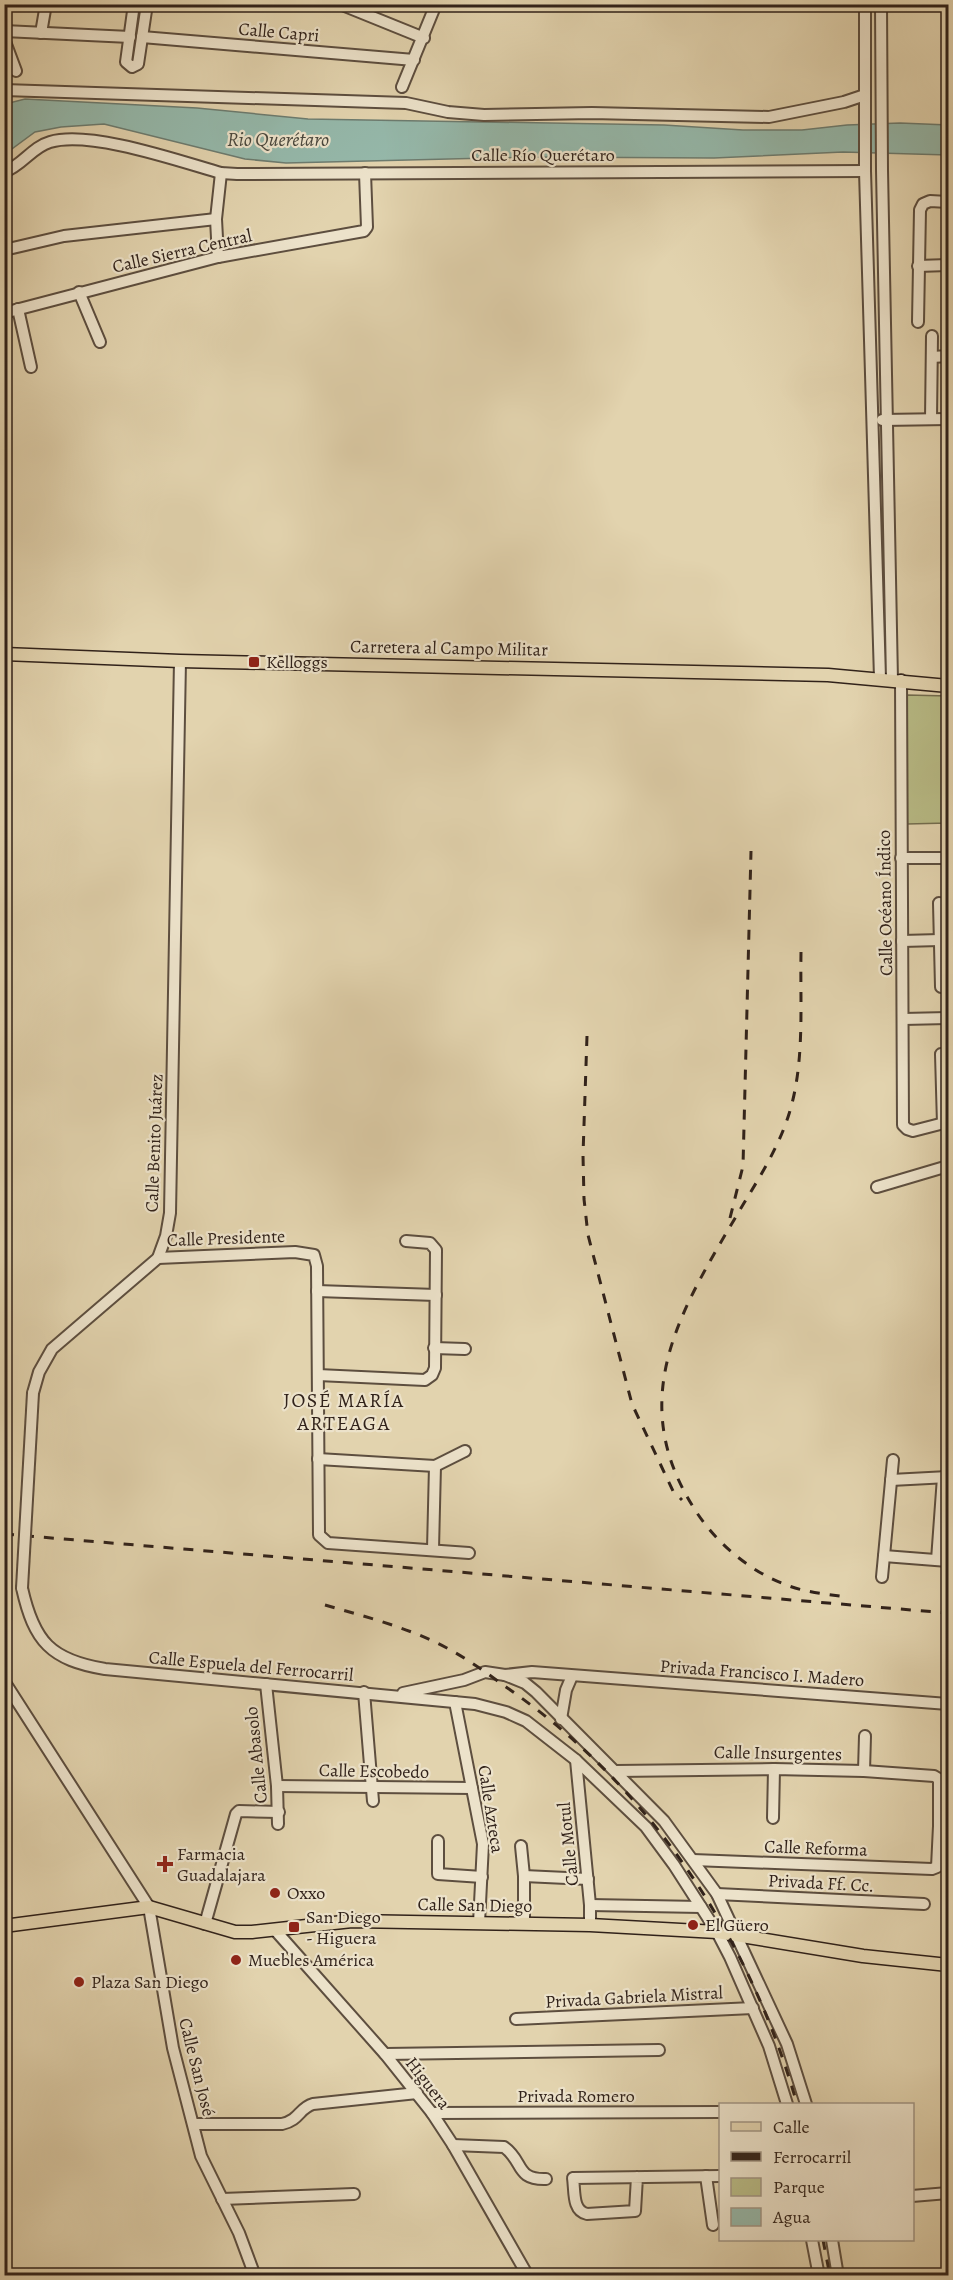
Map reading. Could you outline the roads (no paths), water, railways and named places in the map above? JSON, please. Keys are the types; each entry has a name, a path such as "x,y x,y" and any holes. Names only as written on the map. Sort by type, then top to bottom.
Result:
{"main road":[{"name":"Carretera al Campo Militar","path":"4,654 180,661 669,670 891,680 948,686"},
{"name":"Calle San Diego","path":"4,1926 149,1907 234,1932 275,1930 352,1921 590,1925 717,1932 862,1956 948,1965"}],"street":[{"path":"41,33 46,4"},
{"path":"134,4 126,63 132,67 138,64 147,4"},
{"path":"340,4 424,38"},
{"path":"402,87 436,4"},
{"path":"864,4 865,171 873,420 891,680"},
{"path":"882,4 882,157 891,680"},
{"path":"4,31 130,37"},
{"name":"Calle Capri","path":"142,37 414,60"},
{"path":"4,39 16,71"},
{"path":"4,90 406,103 448,112 484,115 592,113 769,117 844,102 865,95"},
{"name":"Calle Río Querétaro","path":"4,172 15,167 41,145 70,139 113,144 221,172 865,171"},
{"path":"218,256 216,219 221,172"},
{"name":"Calle Sierra Central","path":"4,313 218,256 364,231 367,227 365,172"},
{"path":"918,322 920,210 923,204 930,201 948,202"},
{"path":"4,250 64,237 216,219"},
{"path":"918,266 948,265"},
{"path":"79,292 100,342"},
{"path":"18,309 31,367"},
{"path":"931,419 932,336"},
{"path":"932,357 948,356"},
{"path":"873,420 948,419"},
{"name":"Calle Benito Juárez","path":"158,1258 166,1236 170,1213 180,661"},
{"name":"Calle Océano Índico","path":"891,680 901,858 903,1125 906,1130 914,1131 946,1123"},
{"path":"901,858 948,858"},
{"path":"939,903 941,987"},
{"path":"902,941 940,940"},
{"path":"903,1019 948,1018"},
{"path":"941,1054 946,1123"},
{"path":"877,1187 948,1166"},
{"path":"318,1376 425,1380 432,1375 435,1368 436,1250 430,1243 406,1241"},
{"name":"Calle Presidente","path":"158,1258 295,1252 315,1255 317,1291"},
{"name":"Calle Espuela del Ferrocarril","path":"158,1258 52,1349 39,1372 33,1393 22,1588 33,1627 62,1658 83,1665 489,1706 519,1717 576,1760 646,1827 717,1932 770,2046 787,2103"},
{"path":"436,1295 317,1291 319,1535 328,1543 433,1549 469,1554"},
{"path":"434,1348 465,1349"},
{"path":"318,1459 435,1466 465,1451"},
{"path":"882,1577 893,1460"},
{"path":"433,1549 435,1466"},
{"path":"884,1556 943,1561 946,1477 891,1480"},
{"name":"Calle Espuela del Ferrocarril","path":"393,1695 465,1680 486,1672 505,1675 525,1683 616,1771 664,1821 717,1894 787,2044 806,2103"},
{"name":"Privada Francisco I. Madero","path":"505,1675 532,1672 948,1704"},
{"path":"561,1719 566,1690 572,1676"},
{"name":"Calle San José","path":"4,1681 149,1907 172,2048 201,2156 255,2276"},
{"name":"Calle Abasolo","path":"205,1924 236,1814 239,1811 278,1818 277,1786 266,1684"},
{"path":"364,1692 373,1801"},
{"name":"Calle Azteca","path":"455,1702 483,1844 478,1923"},
{"path":"864,1771 865,1736"},
{"name":"Calle Motul","path":"576,1760 588,1879 590,1925"},
{"path":"773,1818 774,1769"},
{"name":"Calle Insurgentes","path":"616,1771 774,1769 864,1771 934,1776 939,1779 944,1826"},
{"name":"Calle Escobedo","path":"277,1786 472,1788"},
{"name":"Calle Reforma","path":"693,1860 937,1867 944,1826"},
{"path":"438,1841 438,1874 482,1876"},
{"path":"521,1846 524,1876 524,1923"},
{"path":"524,1876 588,1879"},
{"name":"Privada Ff. Cc.","path":"717,1894 924,1905"},
{"path":"590,1905 701,1907"},
{"name":"Higuera","path":"275,1930 385,2054 432,2113 453,2145 528,2276"},
{"name":"Privada Gabriela Mistral","path":"516,2019 753,2008"},
{"path":"385,2054 659,2050"},
{"path":"194,2124 282,2124 296,2119 306,2106 313,2104 417,2093"},
{"name":"Privada Romero","path":"432,2113 719,2112"},
{"path":"453,2145 504,2147 510,2151 526,2176 532,2179 546,2179"},
{"path":"706,2176 713,2225"},
{"path":"637,2177 635,2211 587,2214 580,2213 577,2208 573,2178 637,2177 706,2176 719,2176"},
{"path":"914,2196 948,2193"},
{"path":"222,2199 354,2194"},
{"path":"812,2241 819,2276"},
{"path":"832,2241 838,2276"}],"water":[{"name":"Rio Querétaro","path":"25,99 197,108 308,119 664,125 743,130 802,130 900,123 948,125 948,155 843,152 714,158 534,157 286,163 245,159 104,124 61,127 35,132 5,154 5,104"}],"railway":[{"path":"730,1218 743,1166 751,851"},
{"path":"801,952 800,1054 789,1114 769,1160 722,1240 684,1313 670,1349 663,1386 663,1424 672,1464 700,1518 720,1541 744,1562 770,1578 799,1589 846,1597"},
{"path":"587,1036 583,1155 588,1235 632,1404 673,1491 682,1500"},
{"path":"4,1534 948,1613"},
{"path":"325,1605 410,1631 455,1653 498,1681 558,1727 606,1771 649,1819 688,1870 722,1925 752,1983 777,2042 797,2103"},
{"path":"823,2241 830,2276"}],"place":[{"name":"Kelloggs","path":"254,662"},
{"name":"Farmacia Guadalajara","path":"165,1864"},
{"name":"Oxxo","path":"275,1893"},
{"name":"El Güero","path":"693,1925"},
{"name":"San Diego - Higuera","path":"294,1927"},
{"name":"Muebles América","path":"236,1960"},
{"name":"Plaza San Diego","path":"79,1982"}],"district":[{"name":"JOSÉ MARÍA ARTEAGA","path":"344,1412"}]}
